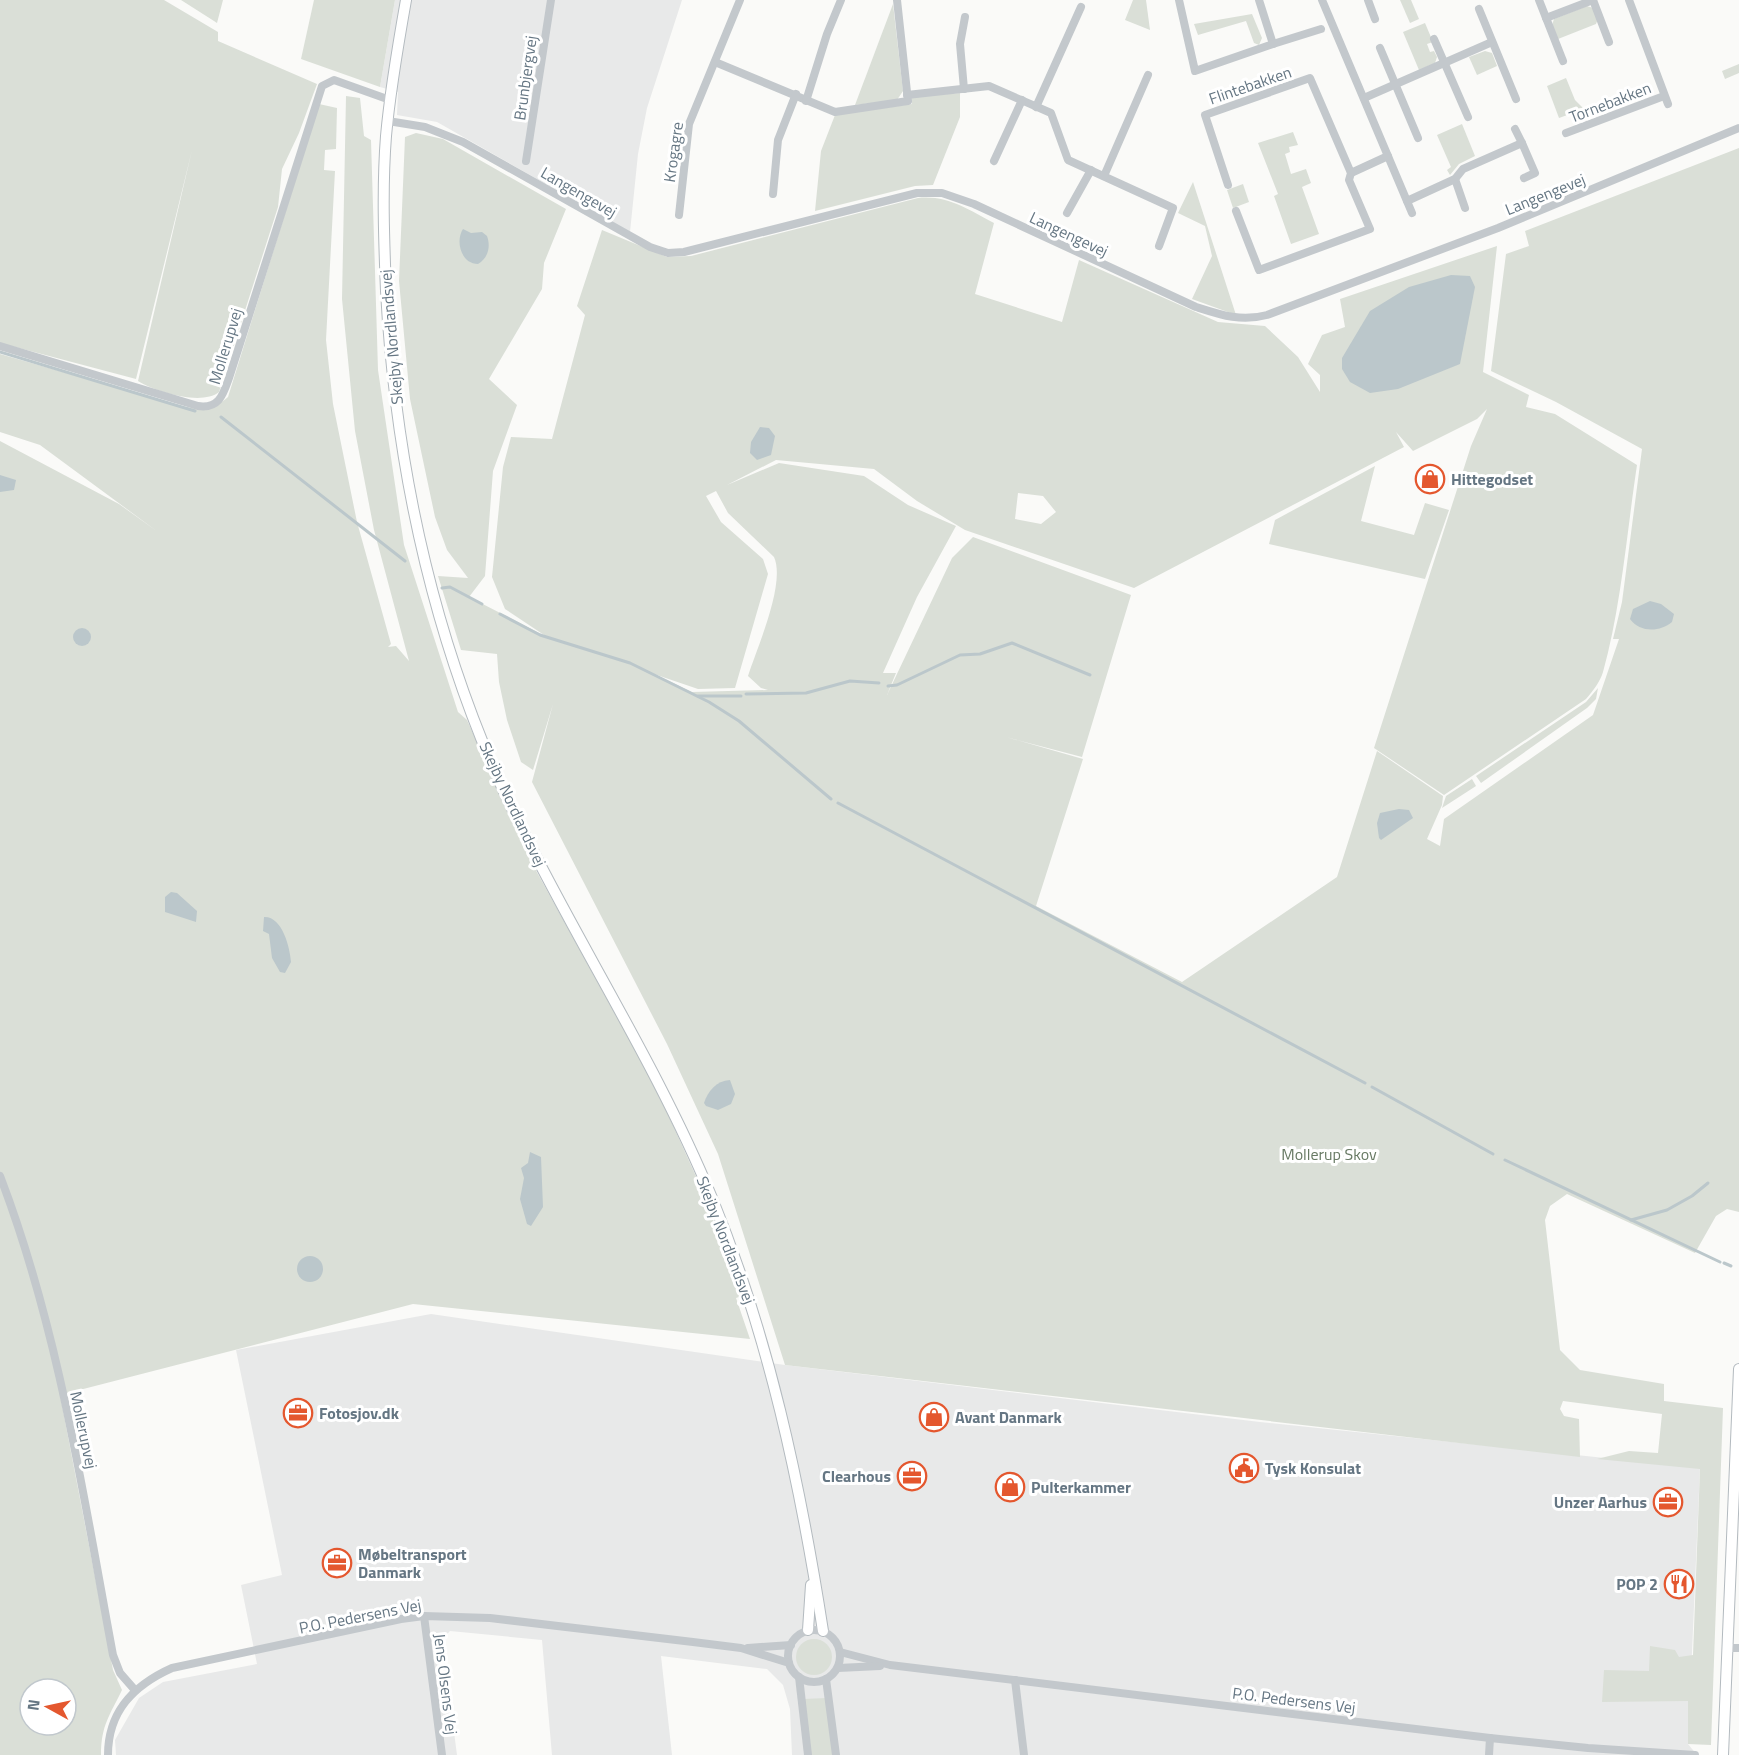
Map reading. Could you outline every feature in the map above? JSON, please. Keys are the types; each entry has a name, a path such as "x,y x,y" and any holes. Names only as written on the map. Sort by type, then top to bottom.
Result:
{"street":[{"name":"Skejby Nordlandsvej","path":"406,0 390,100 384,206 389,344 400,436 417,529 443,627 469,707 518,822 567,916 654,1072 713,1201 752,1309 773,1381 792,1457 823,1631"},
{"name":"Brunbjergvej","path":"526,161 551,0"},
{"name":"Krogagre","path":"679,215 689,123 711,65 715,62 740,0"},
{"path":"806,101 819,69 827,34 841,0"},
{"path":"715,62 835,112 908,101 897,0"},
{"name":"Flintebakken","path":"1179,0 1195,71 1321,29"},
{"name":"Flintebakken","path":"1259,0 1273,44"},
{"path":"1368,0 1375,19"},
{"path":"1539,0 1563,61"},
{"path":"1546,18 1593,0 1609,42"},
{"name":"Tornebakken","path":"1566,133 1666,100 1629,0"},
{"path":"1324,1 1412,213"},
{"path":"1036,107 1080,8"},
{"path":"1479,9 1516,99"},
{"path":"964,89 960,44 965,16"},
{"path":"1434,39 1468,117"},
{"path":"1364,98 1492,42"},
{"path":"1380,48 1418,138"},
{"path":"1104,176 1148,75"},
{"name":"Flintebakken","path":"1228,185 1205,115 1310,78 1350,173 1349,180 1370,229 1259,270 1236,211"},
{"name":"Mollerupvej","path":"0,346 198,406 207,408 216,404 223,396 229,378 316,96 327,82 340,81 390,100"},
{"path":"907,95 989,86 1051,113 1068,160 1173,208 1159,246"},
{"path":"772,194 778,140 796,94"},
{"path":"994,160 1022,100"},
{"name":"Langengevej","path":"388,121 442,132 650,247 668,253 684,252 917,193 942,193 974,204 1196,307 1223,316 1244,319 1267,315 1498,228 1739,128"},
{"path":"1515,129 1535,173 1524,178"},
{"path":"1407,201 1455,179 1463,169 1522,143"},
{"path":"1350,173 1388,156"},
{"path":"1067,213 1071,210 1091,170"},
{"path":"1455,179 1465,207"},
{"name":"Mollerupvej","path":"0,1176 40,1298 58,1368 88,1514 113,1655 120,1674 134,1689"},
{"path":"1723,1755 1733,1648 1739,1369"},
{"name":"Skejby Nordlandsvej","path":"808,1630 813,1567"},
{"name":"P.O. Pedersens Vej","path":"134,1689 151,1677 172,1668 424,1616 490,1618 741,1648 791,1645"},
{"name":"Jens Olsens Vej","path":"424,1616 442,1755"},
{"path":"799,1677 812,1682 826,1679 838,1668 840,1652 834,1640 823,1631 808,1630 791,1645 789,1663 799,1677 808,1755"},
{"name":"P.O. Pedersens Vej","path":"741,1648 789,1663"},
{"name":"P.O. Pedersens Vej","path":"840,1652 890,1665 1490,1738 1588,1748 1695,1755"},
{"name":"P.O. Pedersens Vej","path":"838,1668 890,1665"},
{"path":"826,1679 836,1755"},
{"path":"1015,1680 1024,1755"},
{"path":"108,1755 110,1733 116,1717 134,1689"},
{"path":"1489,1755 1490,1738"}],"shaded area":[{"path":"395,0 682,0 647,108 638,154 630,232 437,122 397,115 398,92 380,87"},
{"path":"463,229 471,233 482,232 487,236 488,252 478,264 467,260 461,251 460,240"},
{"path":"1451,275 1470,276 1475,287 1460,364 1398,389 1370,393 1350,382 1342,369 1342,358 1370,311 1409,287"},
{"path":"760,427 769,428 775,436 771,455 757,460 750,453 751,442"},
{"path":"0,475 16,480 14,490 0,492"},
{"path":"1650,601 1661,604 1674,614 1672,622 1662,628 1650,630 1634,624 1630,619 1633,609"},
{"path":"82,628 88,631 91,637 88,643 82,646 76,643 73,637 76,631"},
{"path":"1399,809 1409,810 1413,818 1381,840 1377,823 1380,813"},
{"path":"171,892 177,893 197,911 196,922 165,912 165,897"},
{"path":"264,917 276,922 287,941 291,962 285,973 280,972 272,958 269,934 263,931"},
{"path":"730,1080 735,1094 731,1104 718,1110 706,1106 704,1103 713,1087"},
{"path":"530,1152 541,1157 543,1207 531,1226 527,1224 520,1199 524,1178 521,1168 528,1163"},
{"path":"310,1256 319,1260 323,1269 319,1278 310,1282 301,1278 297,1269 301,1260"},
{"path":"431,1314 785,1365 1260,1422 1700,1468 1688,1744 1697,1755 792,1755 790,1709 783,1685 767,1669 661,1656 672,1755 552,1755 542,1640 450,1631 442,1640 457,1755 116,1755 115,1740 139,1698 163,1682 257,1664 241,1585 282,1575 236,1350"}],"green space":[{"path":"0,0 164,0 218,32 218,41 317,84 299,133 282,169 278,207 219,392 202,398 191,398 167,393 138,381 192,150 136,379 0,343"},
{"path":"181,0 223,0 217,23 214,21"},
{"path":"314,0 395,0 380,87 301,59"},
{"path":"1133,0 1146,0 1150,30 1125,20"},
{"path":"1400,0 1411,0 1419,19 1410,23"},
{"path":"893,4 903,91 897,100 855,105"},
{"path":"1587,6 1593,8 1598,19 1596,24 1558,39 1552,25 1554,19"},
{"path":"1252,14 1262,38 1259,45 1254,43 1246,21 1198,35 1194,24"},
{"path":"1425,23 1433,42 1427,44 1430,52 1434,51 1437,57 1435,63 1419,70 1403,32"},
{"path":"1485,51 1492,53 1497,66 1477,75 1469,57"},
{"path":"1739,64 1739,73 1725,79 1722,71"},
{"path":"1566,78 1575,100 1584,109 1559,118 1547,86"},
{"path":"960,93 960,117 933,185 915,186 815,211 821,151 835,115 912,104 911,97"},
{"path":"346,96 360,98 364,136 371,140 378,370 404,545 458,712 467,720 528,856 657,1090 699,1183 742,1296 736,1298 750,1339 413,1304 60,1395 113,1670 122,1690 104,1728 101,1755 0,1755 0,441 119,504 158,532 40,445 0,432 0,354 181,406 206,408 222,402 228,397 319,104 337,108 336,149 325,150 324,170 335,171 326,340 333,404 357,522 391,644 388,647 396,646 409,661 374,530 355,431 342,299"},
{"path":"1462,124 1475,156 1459,164 1450,175 1447,170 1451,167 1437,135"},
{"path":"1293,132 1298,145 1289,147 1290,152 1285,154 1291,174 1306,169 1311,183 1302,187 1319,234 1291,244 1274,196 1278,194 1258,143"},
{"name":"Mollerup Skov","path":"416,133 443,139 566,209 544,263 542,289 489,379 517,405 493,471 485,576 469,597 547,637 505,609 492,577 503,467 511,437 552,439 585,315 577,306 602,230 667,257 691,256 918,198 949,201 994,223 975,294 1062,322 1079,260 1218,322 1265,326 1298,357 1320,392 1320,375 1308,364 1322,335 1345,327 1340,299 1497,246 1483,372 1529,395 1526,407 1555,414 1637,465 1615,622 1603,672 1594,690 1586,699 1444,795 1374,748 1471,446 1487,409 1477,419 1413,451 1396,432 1404,447 1134,588 965,530 917,501 874,469 776,460 727,485 779,463 864,476 908,505 956,526 917,597 883,673 896,673 887,695 952,558 973,537 1131,595 1082,757 1006,737 1083,759 1036,906 1182,982 1337,877 1377,751 1443,796 1442,805 1427,839 1440,846 1444,819 1593,715 1619,639 1613,639 1622,602 1642,449 1556,402 1491,371 1506,254 1529,246 1525,231 1739,148 1739,1212 1727,1209 1716,1216 1695,1253 1567,1194 1550,1206 1545,1220 1560,1350 1580,1370 1664,1384 1664,1401 1723,1408 1711,1745 1688,1744 1688,1701 1602,1702 1604,1670 1649,1671 1650,1646 1675,1650 1679,1657 1693,1655 1700,1469 1597,1459 1629,1451 1658,1453 1662,1414 1563,1401 1560,1409 1564,1416 1579,1419 1580,1457 785,1365 718,1154 667,1044 532,782 553,704 533,770 521,762 507,720 499,682 497,654 461,650 438,576 468,578 447,550 435,517 410,399 399,281 405,137","holes":["716,491 728,513 774,557 777,568 769,616 748,676 761,688 768,690 692,692 654,674 698,689 735,688 768,574 763,559 721,522 706,496","1018,493 1043,496 1056,512 1041,524 1015,519"]},
{"path":"1193,182 1236,315 1192,299 1212,256 1205,226 1178,213"},
{"path":"1243,184 1249,202 1233,208 1227,190"},
{"path":"1375,466 1361,521 1414,535 1425,503 1449,510 1425,579 1269,544 1275,520"},
{"path":"1598,688 1596,699 1587,708 1481,783 1476,776 1586,702"},
{"path":"1472,779 1476,786 1442,808 1446,796"},
{"path":"814,1639 827,1644 832,1657 827,1670 814,1675 801,1670 796,1657 801,1644"},
{"path":"826,1698 833,1755 811,1755 804,1699"}],"waterway":[{"path":"0,352 195,411"},
{"path":"221,417 405,561"},
{"path":"442,588 450,587 482,604"},
{"path":"500,614 540,635 630,663 709,702 739,721 831,799"},
{"path":"888,686 897,685 960,655 980,654 1012,643 1090,675"},
{"path":"746,694 806,693 850,681 879,683"},
{"path":"698,696 741,696"},
{"path":"838,803 1365,1083"},
{"path":"1372,1087 1493,1154"},
{"path":"1505,1160 1720,1262"},
{"path":"1631,1220 1667,1210 1692,1196 1708,1183"},
{"path":"1724,1263 1731,1266"}],"place":[{"name":"Hittegodset","path":"1430,479"},
{"name":"Fotosjov.dk","path":"298,1413"},
{"name":"Avant Danmark","path":"934,1417"},
{"name":"Tysk Konsulat","path":"1244,1468"},
{"name":"Clearhous","path":"912,1476"},
{"name":"Pulterkammer","path":"1010,1487"},
{"name":"Unzer Aarhus","path":"1668,1502"},
{"name":"Møbeltransport Danmark","path":"337,1563"},
{"name":"POP 2","path":"1679,1584"}]}
